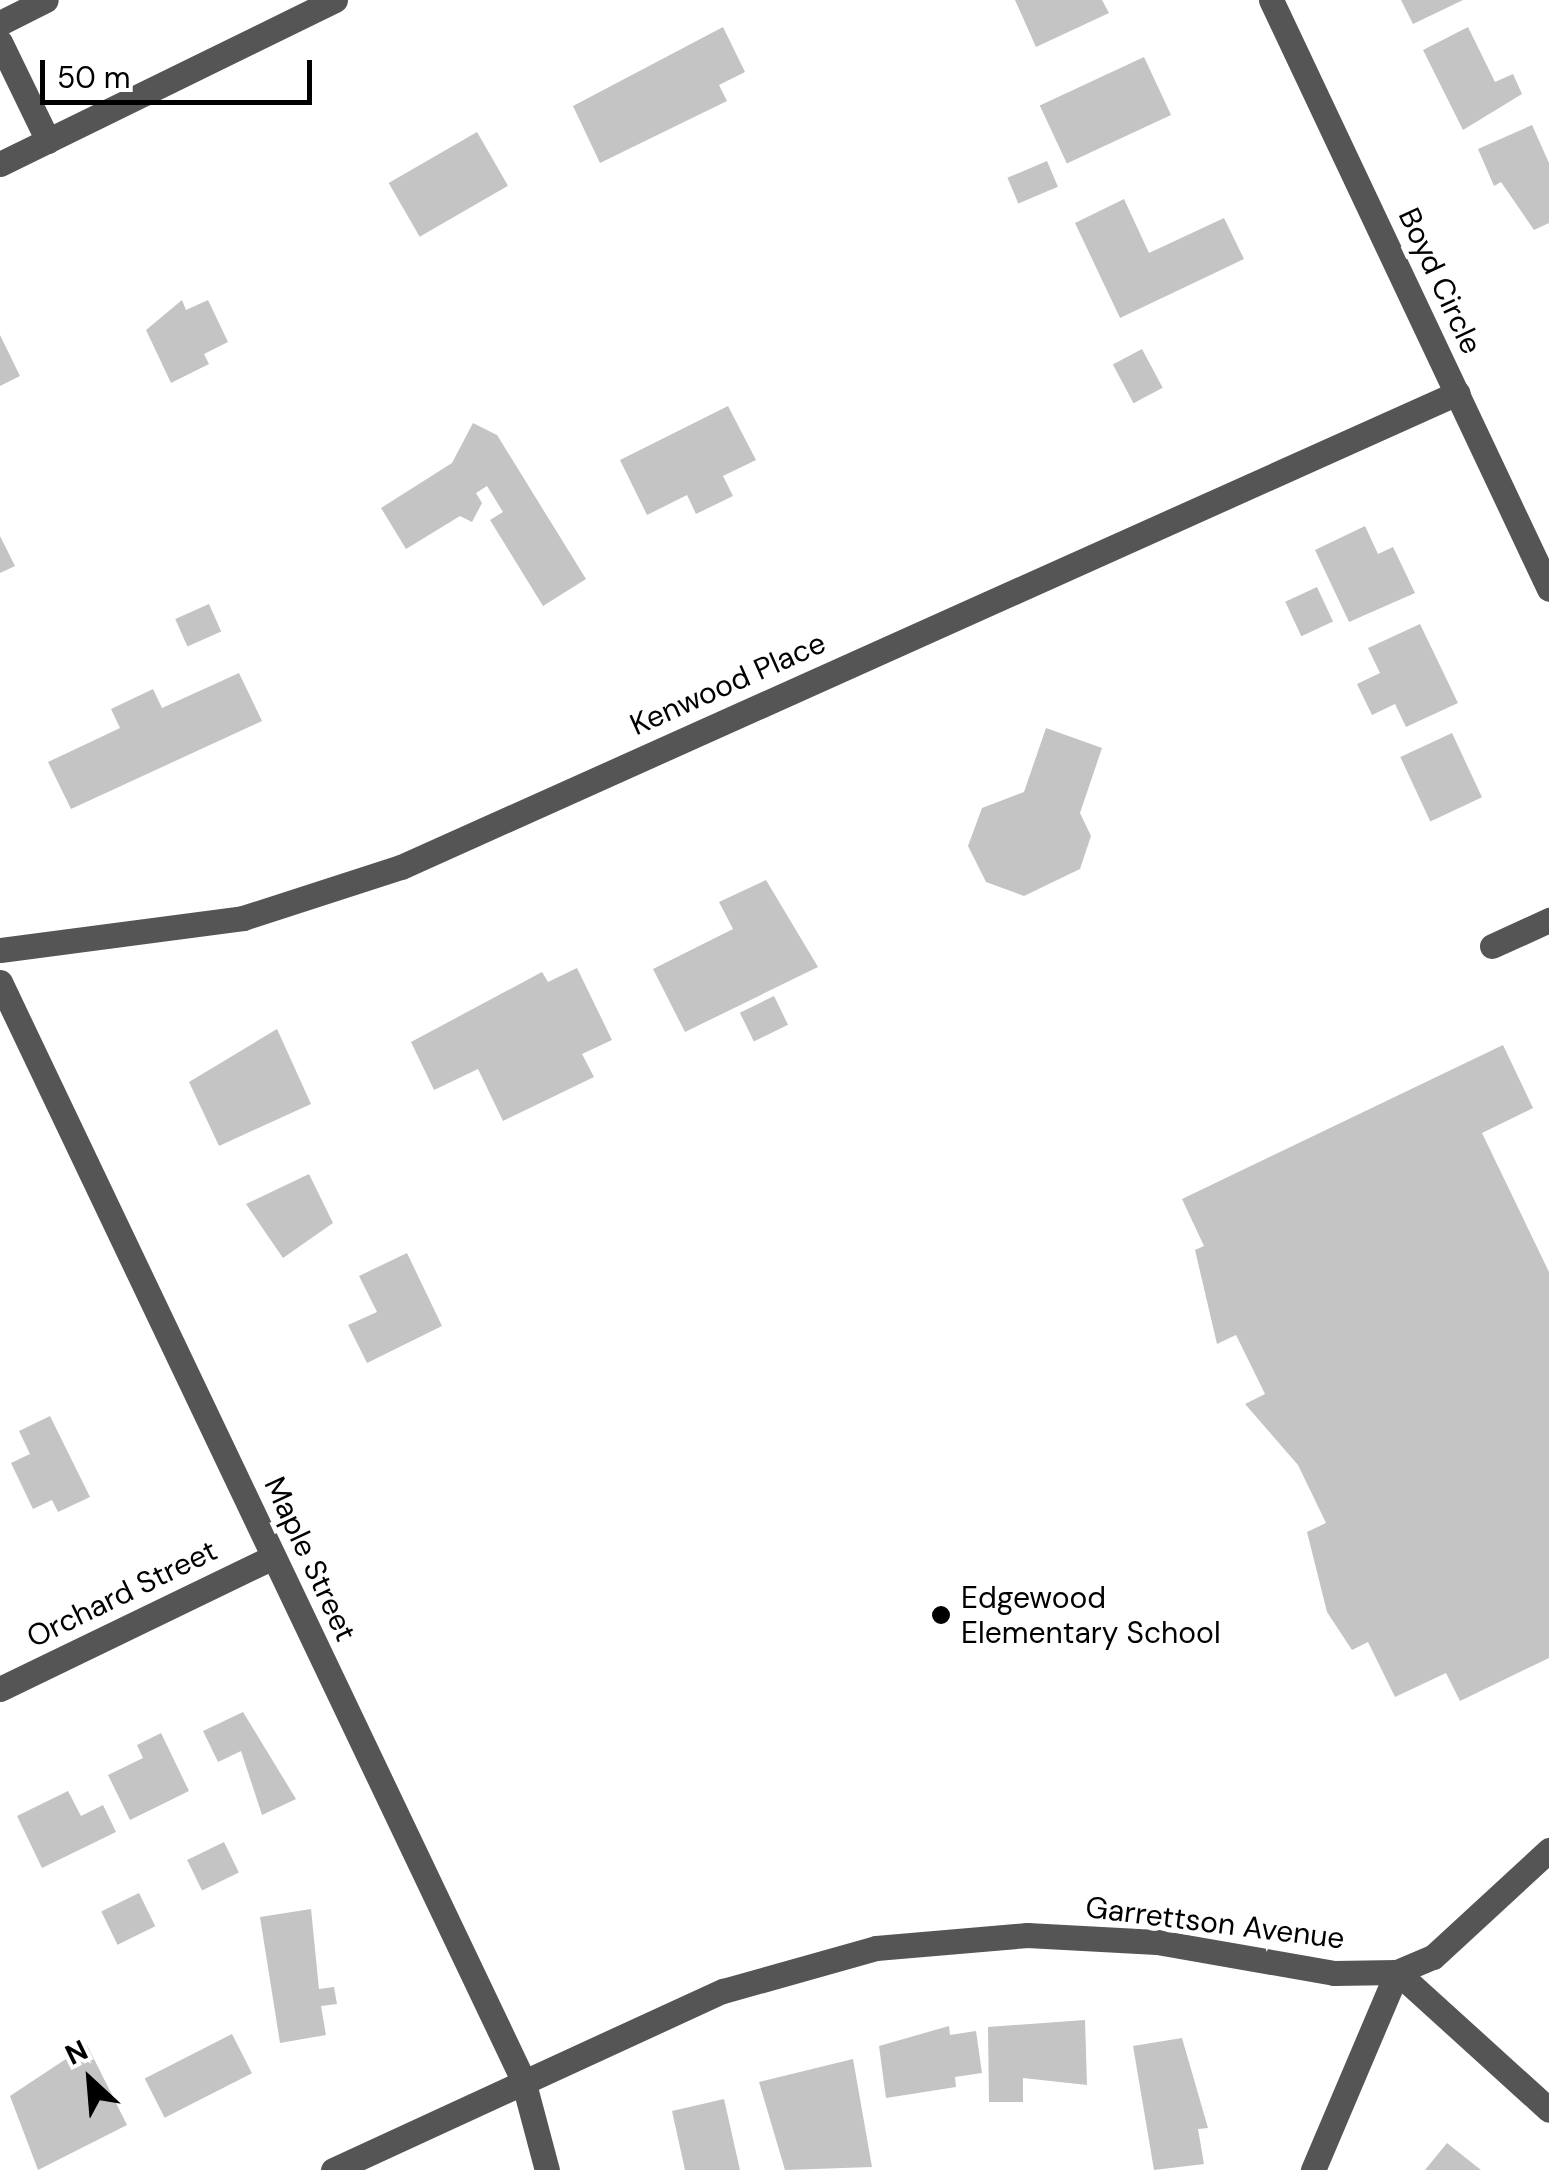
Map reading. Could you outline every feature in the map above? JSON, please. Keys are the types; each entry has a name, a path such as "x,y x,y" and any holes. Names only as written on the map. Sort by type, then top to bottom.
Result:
{"street":[{"path":"0,23 46,0"},
{"path":"0,164 336,0"},
{"name":"Boyd Circle","path":"1272,0 1549,589"},
{"path":"0,42 48,141"},
{"name":"Kenwood Place","path":"0,950 243,918 400,867 1456,393"},
{"path":"1492,946 1549,920"},
{"name":"Maple Street","path":"0,982 523,2080 547,2170"},
{"name":"Orchard Street","path":"0,1689 273,1557"},
{"name":"Garrettson Avenue","path":"333,2170 723,1990 926,1940 1157,1942 1334,1974 1397,1972 1433,1957 1549,1850"},
{"path":"1313,2170 1397,1972 1549,2110"}],"building":[{"path":"1015,0 1102,0 1109,13 1036,47"},
{"path":"1401,0 1463,0 1413,24"},
{"path":"723,27 745,72 719,85 727,101 600,163 573,106"},
{"path":"1468,27 1495,82 1513,74 1522,94 1463,130 1423,50"},
{"path":"1144,57 1171,115 1067,164 1040,106"},
{"path":"1532,125 1549,163 1549,223 1534,230 1501,182 1494,186 1478,149"},
{"path":"477,132 508,186 420,237 389,183"},
{"path":"1047,161 1058,187 1018,204 1007,178"},
{"path":"1124,199 1149,253 1224,218 1244,259 1120,318 1075,223"},
{"path":"182,300 186,310 208,300 228,342 204,354 209,364 171,383 146,330"},
{"path":"0,335 20,376 0,386"},
{"path":"1142,349 1163,388 1134,403 1113,364"},
{"path":"728,406 756,460 723,476 733,496 696,514 687,495 647,515 620,460"},
{"path":"473,423 497,435 586,579 543,606 490,520 503,512 487,486 476,493 482,503 472,522 460,516 406,549 381,508 452,463"},
{"path":"1365,526 1378,554 1393,547 1415,593 1349,622 1315,550"},
{"path":"0,536 15,566 0,573"},
{"path":"1317,587 1333,621 1301,636 1285,602"},
{"path":"209,604 221,631 187,646 175,619"},
{"path":"1420,624 1458,703 1406,727 1395,704 1372,715 1357,684 1380,673 1368,648"},
{"path":"239,673 262,721 71,809 48,762 120,728 111,709 153,689 162,708"},
{"path":"1046,728 1102,748 1080,813 1091,836 1080,869 1024,896 986,882 968,846 982,808 1024,792"},
{"path":"1452,733 1482,797 1430,821 1400,757"},
{"path":"766,880 818,967 685,1032 653,969 733,929 719,902"},
{"path":"577,968 612,1040 582,1054 594,1077 503,1121 478,1069 434,1090 411,1042 542,972 548,982"},
{"path":"774,996 788,1025 754,1041 740,1013"},
{"path":"277,1029 311,1104 219,1146 189,1082"},
{"path":"1503,1045 1533,1108 1482,1133 1549,1272 1549,1658 1460,1701 1446,1673 1395,1697 1368,1642 1352,1650 1327,1612 1307,1532 1326,1523 1298,1465 1245,1404 1265,1394 1236,1335 1217,1344 1195,1250 1204,1246 1182,1199"},
{"path":"309,1174 333,1223 283,1258 246,1204"},
{"path":"407,1253 442,1326 367,1363 348,1325 377,1312 359,1276"},
{"path":"50,1416 90,1497 58,1512 52,1500 33,1509 11,1463 30,1454 19,1431"},
{"path":"243,1712 296,1799 262,1815 241,1751 218,1762 203,1731"},
{"path":"161,1733 189,1791 130,1820 108,1775 143,1758 137,1745"},
{"path":"68,1791 81,1816 103,1805 116,1832 42,1868 17,1816"},
{"path":"224,1842 239,1873 202,1891 187,1860"},
{"path":"139,1893 155,1926 117,1945 101,1911"},
{"path":"311,1909 319,1989 334,1987 337,2004 321,2006 326,2035 280,2043 260,1917"},
{"path":"1085,2020 1087,2085 1023,2078 1023,2102 989,2102 988,2027"},
{"path":"949,2026 950,2035 976,2031 982,2073 955,2077 956,2087 886,2098 879,2046"},
{"path":"232,2034 252,2073 165,2118 145,2078"},
{"path":"1182,2038 1208,2128 1198,2129 1204,2164 1154,2170 1133,2046"},
{"path":"87,2045 127,2125 38,2170 10,2096"},
{"path":"853,2059 872,2167 785,2170 759,2082"},
{"path":"724,2099 740,2170 685,2170 672,2111"},
{"path":"1447,2143 1481,2170 1425,2170"}],"place":[{"name":"Edgewood Elementary School","path":"941,1615"}]}
